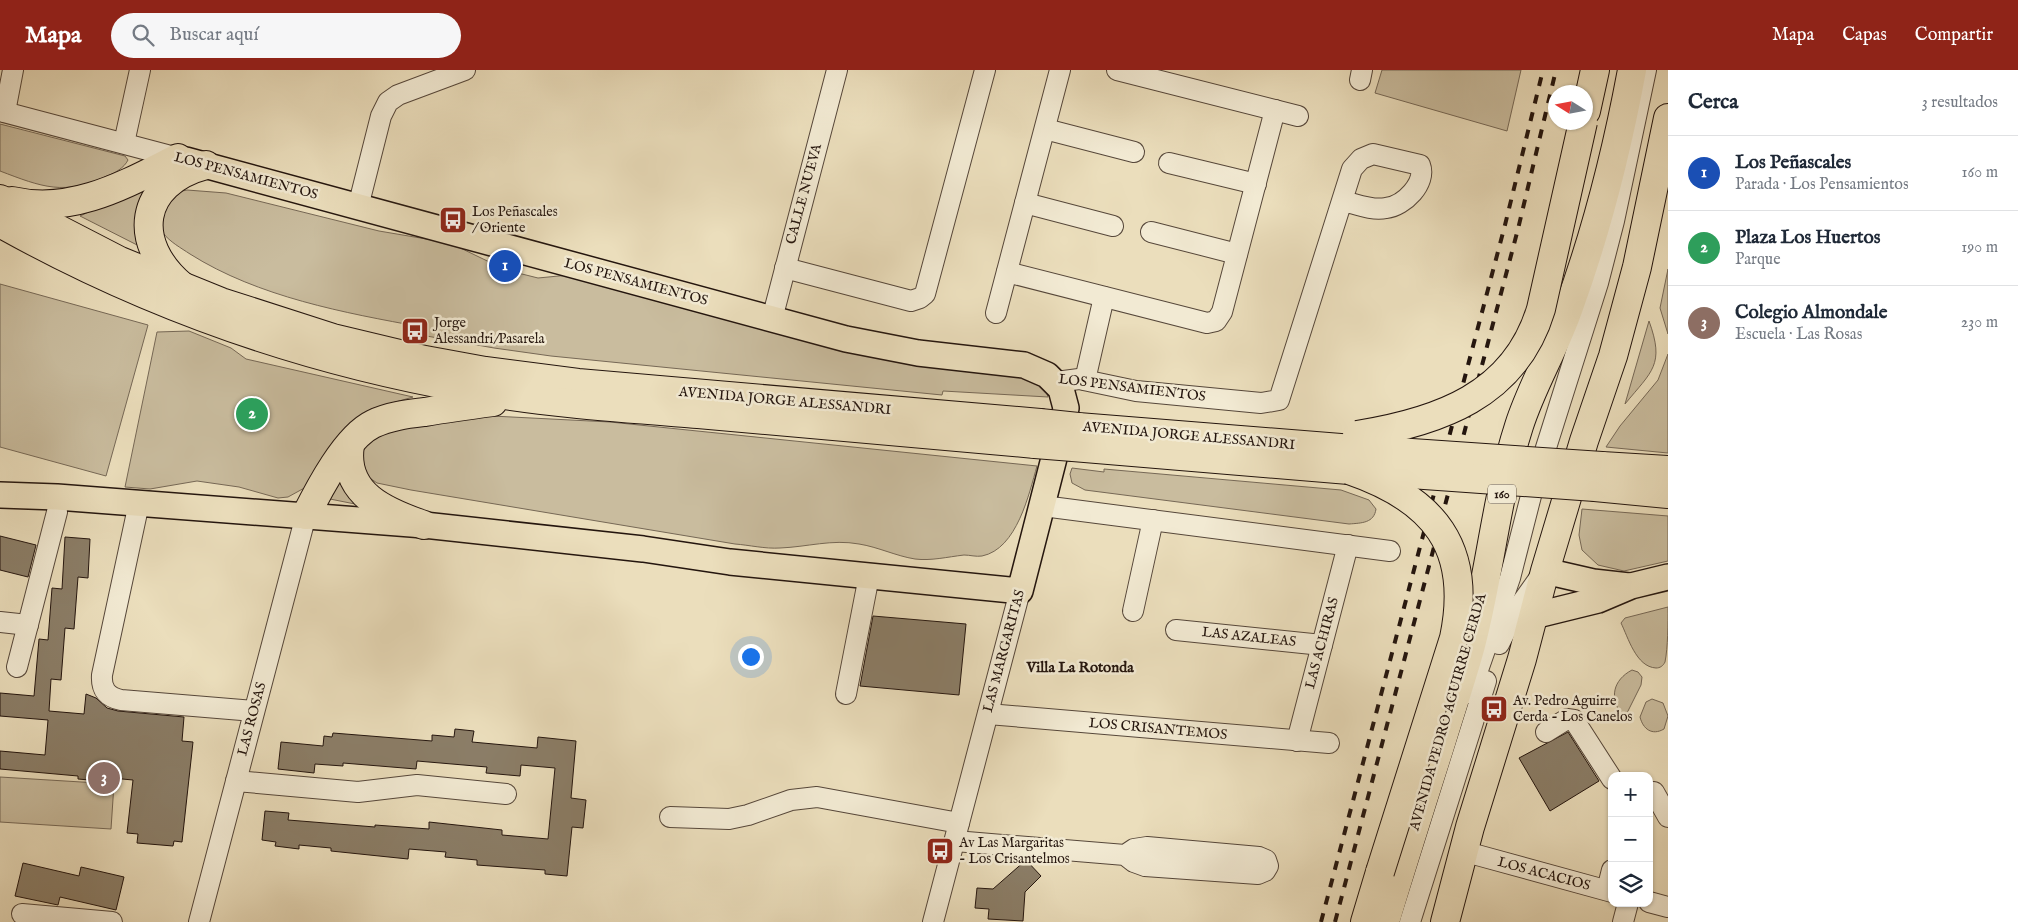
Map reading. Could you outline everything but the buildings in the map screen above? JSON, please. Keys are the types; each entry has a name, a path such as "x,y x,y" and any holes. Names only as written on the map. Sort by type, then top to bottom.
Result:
{"highway":[{"path":"1592,85 1595,70"},
{"name":"AVENIDA PEDRO AGUIRRE CERDA","path":"1385,922 1471,646 1484,592 1504,484 1519,426 1559,332 1583,267 1621,131 1632,70"},
{"path":"1445,922 1470,827 1522,660 1545,570 1584,441 1614,356 1637,267 1667,128"},
{"path":"1364,922 1454,638 1459,607 1458,575 1449,545 1431,517 1402,494 1367,476 1353,451 1474,397 1500,378 1519,358 1536,326 1541,309 1581,130"},
{"path":"0,199 24,203 50,204 85,200 121,186 178,158"},
{"path":"185,288 175,280 159,259 151,237 149,215 151,205 164,187 183,173 206,165"},
{"path":"1646,222 1668,198"},
{"name":"AVENIDA JORGE ALESSANDRI","path":"0,199 91,247 185,288 256,314 325,335 425,360 485,371 597,385 1037,434"},
{"name":"AVENIDA JORGE ALESSANDRI","path":"0,223 118,283 236,330 370,369 470,390 524,398 1075,437 1353,451"},
{"path":"304,522 330,471 362,431 373,424 433,410 524,398"},
{"name":"AVENIDA JORGE ALESSANDRI","path":"1075,437 1269,443 1598,477"},
{"path":"350,445 348,456 350,472 368,498 391,512 424,525"},
{"path":"1598,477 1668,470"},
{"path":"1598,477 1668,494"}],"main road":[{"name":"LOS PENSAMIENTOS","path":"178,158 846,339 887,348 1024,365 1041,371 1056,382"},
{"name":"LAS MARGARITAS","path":"1020,590 1043,506 1066,408 1061,389 1056,382"},
{"path":"0,495 57,497 138,510 304,522 673,563 730,562"},
{"path":"0,507 56,512 138,510"},
{"path":"304,522 424,525 643,549 730,562 1020,590"},
{"path":"1545,570 1593,582 1631,586"},
{"path":"1533,616 1598,600 1631,586 1668,577"}],"street":[{"path":"3,112 13,70"},
{"path":"124,143 140,70"},
{"path":"358,207 381,116 388,102 398,95 465,70"},
{"name":"CALLE NUEVA","path":"772,319 837,70"},
{"path":"785,268 911,300 920,298 925,294 985,70"},
{"path":"996,313 1060,70"},
{"path":"1117,70 1298,116"},
{"path":"1398,922 1466,706 1505,595 1532,492 1598,283 1646,70"},
{"path":"1007,272 1212,323 1216,321 1222,312 1275,110"},
{"name":"LOS PENSAMIENTOS","path":"3,112 178,158"},
{"path":"1627,160 1640,147 1667,128"},
{"path":"1044,129 1134,152"},
{"path":"1169,163 1256,184"},
{"name":"LOS PENSAMIENTOS","path":"1056,382 1072,379 1086,380 1136,391 1261,403 1279,400 1343,201"},
{"path":"1025,203 1114,226"},
{"path":"1151,232 1237,254"},
{"path":"1086,380 1104,297"},
{"path":"1043,506 1390,550"},
{"path":"138,510 102,675 102,686 105,692 121,700 254,711"},
{"path":"17,667 56,512"},
{"path":"1133,611 1153,520"},
{"name":"LAS ROSAS","path":"199,922 304,522"},
{"name":"LAS ACHIRAS","path":"1297,741 1348,545"},
{"path":"1505,595 1523,580 1545,570"},
{"path":"1410,922 1497,649 1515,612 1545,570"},
{"path":"846,694 869,576"},
{"name":"LAS MARGARITAS","path":"933,922 1020,590"},
{"path":"0,622 28,625"},
{"name":"LAS AZALEAS","path":"1176,630 1322,645"},
{"name":"LOS CRISANTEMOS","path":"988,714 1329,744"},
{"path":"1546,732 1567,719 1574,720 1608,773"},
{"path":"236,781 358,792 418,785 506,794"},
{"path":"1657,790 1668,817"},
{"path":"670,817 729,819 748,815 791,800 817,797 957,832 1125,855 1139,864 1258,874 1265,871 1268,866 1266,860 1259,857 1147,847 1134,849 1125,855"},
{"name":"LOS ACACIOS","path":"1477,855 1608,891"},
{"path":"1653,903 1668,907"},
{"path":"1623,922 1627,907"},
{"path":"22,914 112,922"}],"shaded area":[{"path":"1382,70 1521,70 1507,131 1375,93"},
{"path":"0,124 125,156 128,160 116,172 92,182 65,187 41,185 0,171"},
{"path":"149,185 143,248 80,216"},
{"path":"187,190 226,193 379,231 450,243 506,270 538,278 569,275 689,307 794,338 889,360 1019,377 1041,385 1048,397 943,391 942,395 551,356 421,335 422,327 333,309 244,282 190,254 166,236 160,225 165,200 178,192"},
{"path":"1668,269 1668,334 1660,308"},
{"path":"0,284 148,325 106,476 0,447"},
{"path":"1649,321 1654,336 1656,358 1649,375 1625,404"},
{"path":"189,331 231,348 246,359 413,397 371,409 356,419 308,486 288,497 278,498 239,487 197,481 150,489 125,487 157,332"},
{"path":"1668,354 1668,453 1606,447 1620,426 1658,380"},
{"path":"472,415 610,422 1037,466 1020,519 1004,543 994,551 982,556 964,555 927,560 908,558 866,545 839,542 774,548 735,544 411,490 377,483 364,474 359,449 371,434"},
{"path":"1072,468 1104,472 1104,469 1341,490 1369,500 1376,509 1375,514 1370,520 1363,523 1349,524 1085,490 1072,483 1070,474"},
{"path":"334,474 357,500 355,504 325,498"},
{"path":"1582,509 1668,516 1668,561 1624,571 1598,565 1582,550 1579,535"},
{"path":"1668,607 1665,662 1659,668 1656,668 1643,663 1638,657 1621,623 1625,618"},
{"path":"1632,670 1638,672 1642,677 1641,685 1626,715 1622,715 1615,702 1615,690 1621,679"},
{"path":"1652,699 1663,703 1668,716 1664,729 1656,732 1646,728 1640,717 1646,702"},
{"path":"0,777 114,784 111,829 0,822"}],"railway":[{"path":"1321,922 1505,225 1543,70"},
{"path":"1335,922 1518,229 1556,70"}],"place":[{"name":"Los Peñascales / Oriente","path":"453,220"},
{"name":"Los Peñascales","path":"505,266"},
{"name":"Jorge Alessandri/Pasarela","path":"415,331"},
{"name":"Plaza Los Huertos","path":"252,414"},
{"name":"Av. Pedro Aguirre Cerda - Los Canelos","path":"1494,709"},
{"name":"Colegio Almondale","path":"104,778"},
{"name":"Av Las Margaritas - Los Crisantelmos","path":"940,851"}],"district":[{"name":"Villa La Rotonda","path":"1080,667"}]}
